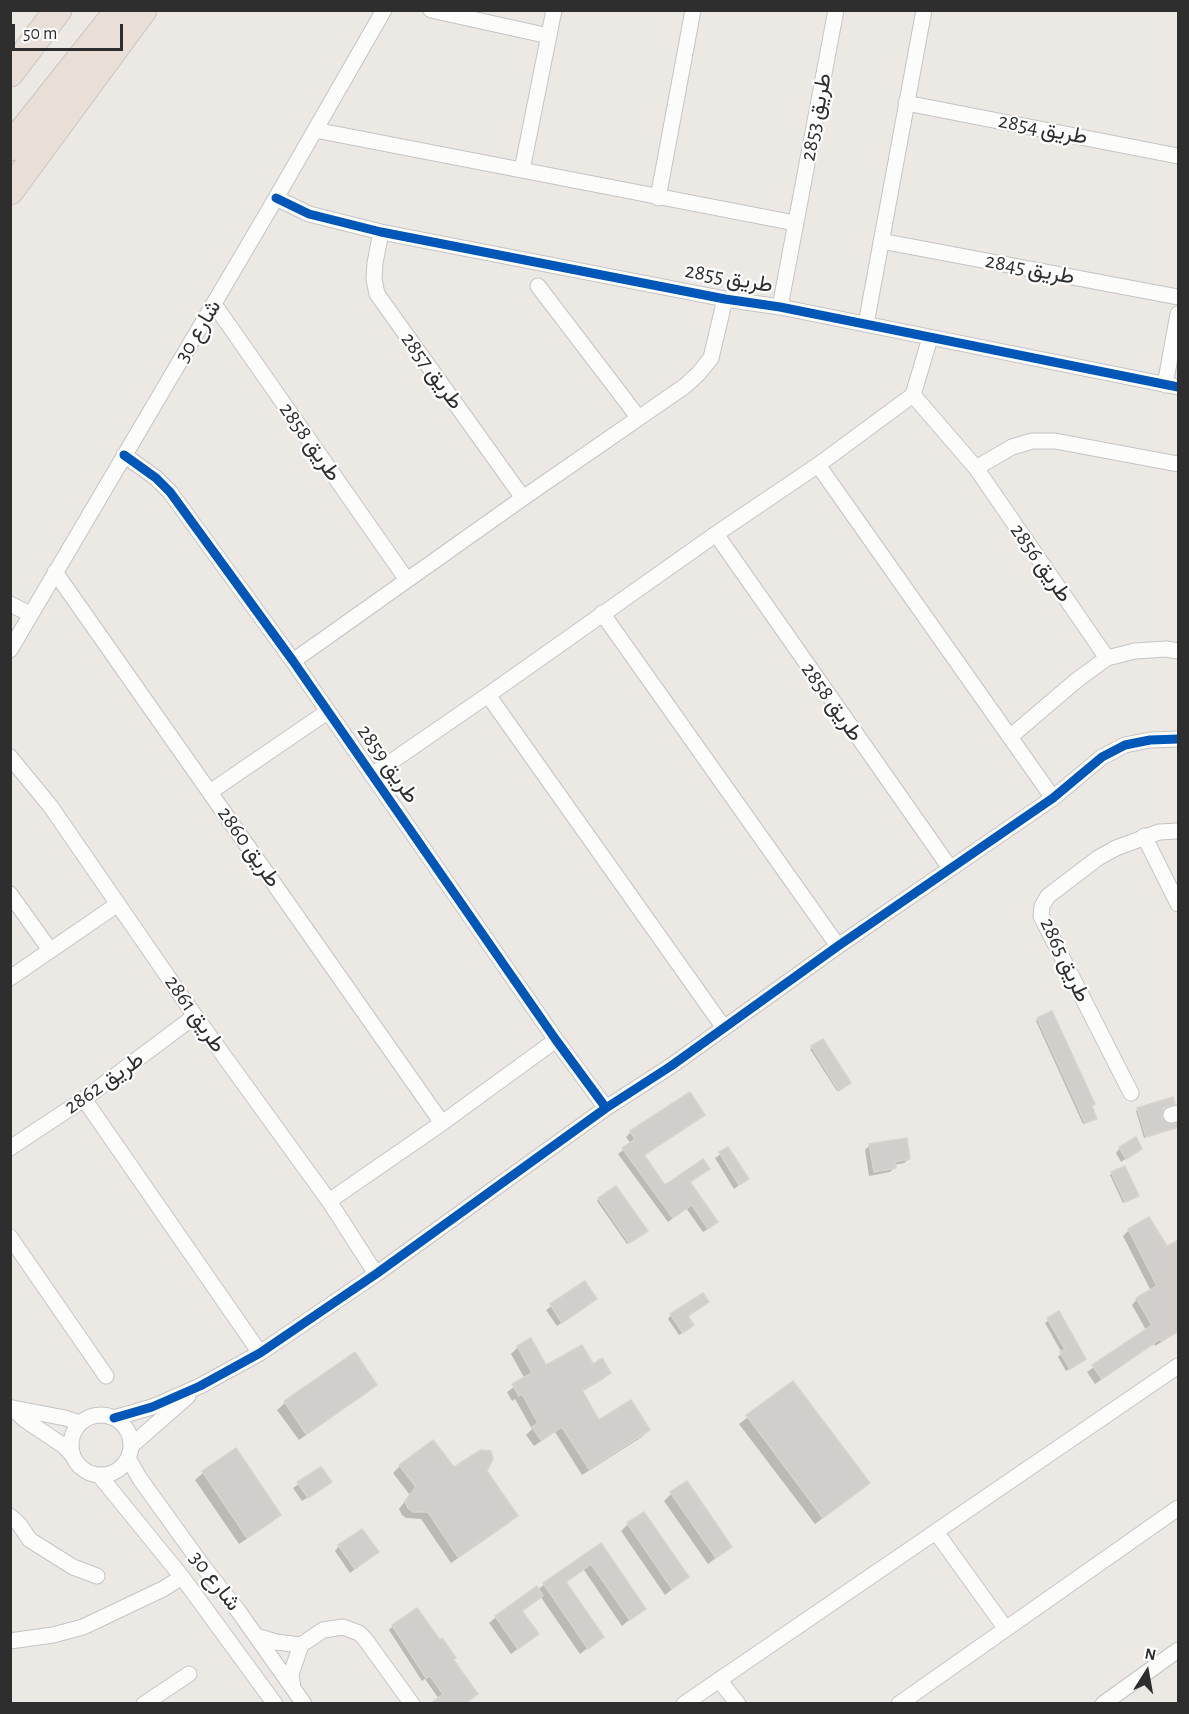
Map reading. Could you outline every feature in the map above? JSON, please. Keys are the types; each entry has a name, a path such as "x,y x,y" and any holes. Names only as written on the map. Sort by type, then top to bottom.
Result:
{"highway":[{"path":"10,73 58,10"},
{"path":"10,147 119,10"},
{"path":"10,191 143,10"}],"street":[{"name":"شارع 30","path":"10,650 384,10"},
{"path":"431,10 549,36"},
{"path":"522,170 554,10"},
{"path":"658,198 693,10"},
{"name":"طريق 2853","path":"780,307 836,10"},
{"path":"866,324 924,10"},
{"name":"طريق 2854","path":"906,103 1179,156"},
{"path":"315,130 795,223"},
{"name":"طريق 2855","path":"276,198 309,214 381,232 725,299 780,307 1172,386"},
{"name":"طريق 2857","path":"381,232 374,271 377,294 523,498"},
{"name":"طريق 2845","path":"881,241 1179,297"},
{"path":"538,286 638,417"},
{"path":"293,661 685,386 699,374 711,358 725,299"},
{"name":"طريق 2858","path":"214,304 407,580"},
{"path":"1172,386 1179,314"},
{"path":"372,775 818,465 913,395 930,338"},
{"name":"طريق 2856","path":"913,395 976,468 1107,658"},
{"path":"976,468 1012,447 1032,441 1055,441 1179,464"},
{"name":"طريق 2859","path":"124,455 156,478 170,492 293,661 556,1040 606,1108"},
{"path":"818,465 1053,798"},
{"name":"طريق 2858","path":"716,534 950,868"},
{"name":"طريق 2860","path":"55,572 442,1123"},
{"path":"10,604 30,615"},
{"path":"602,613 838,946"},
{"path":"1010,737 1077,680 1107,658 1135,651 1166,649 1179,651"},
{"path":"488,695 724,1028"},
{"path":"210,792 327,712"},
{"path":"114,1418 152,1407 200,1386 260,1353 376,1274 606,1108 1053,798 1102,758 1125,744 1179,739"},
{"name":"طريق 2861","path":"10,757 51,807 195,1016 328,1201 376,1274"},
{"name":"طريق 2865","path":"1131,1093 1041,916 1042,906 1048,896 1098,858 1144,836 1159,832 1179,831"},
{"path":"1144,836 1179,904"},
{"path":"10,894 50,950"},
{"path":"10,978 118,904"},
{"name":"طريق 2862","path":"10,1148 84,1099 195,1016"},
{"path":"328,1201 442,1123 556,1040"},
{"path":"84,1099 260,1353"},
{"path":"10,1238 106,1376"},
{"path":"684,1704 1179,1366"},
{"path":"99,1475 111,1473 121,1467 130,1452 200,1386"},
{"name":"شارع 30","path":"11,1407 80,1423 90,1417 102,1415 114,1418 123,1425 129,1435 130,1452 140,1479 304,1704"},
{"name":"شارع 30","path":"11,1407 25,1420 64,1446 78,1465 88,1472 99,1475 182,1577 275,1704"},
{"path":"72,1455 70,1444 73,1432 80,1423"},
{"path":"899,1704 1179,1508"},
{"path":"10,1516 30,1540 73,1567 97,1576"},
{"path":"936,1532 1006,1629"},
{"path":"10,1641 53,1635 83,1627 163,1589 182,1577"},
{"path":"293,1687 291,1674 300,1645 311,1636 329,1628 343,1627 359,1633 365,1639 412,1704"},
{"path":"256,1636 276,1642 300,1645"},
{"path":"1103,1704 1179,1650"},
{"path":"144,1704 189,1674"},
{"path":"719,1680 738,1704"}],"building":[{"path":"1052,1011 1095,1104 1092,1106 1097,1119 1085,1123 1037,1018"},
{"path":"823,1039 851,1083 839,1091 811,1046"},
{"path":"690,1092 705,1115 644,1155 665,1185 703,1159 710,1169 690,1182 718,1222 708,1229 692,1205 673,1218 622,1148 635,1139 630,1131"},
{"path":"1173,1097 1175,1104 1164,1108 1162,1117 1168,1124 1179,1123 1179,1127 1146,1137 1137,1108"},
{"path":"1136,1137 1142,1149 1126,1159 1119,1147"},
{"path":"907,1138 910,1159 895,1162 896,1168 874,1172 869,1144"},
{"path":"728,1147 749,1179 739,1185 719,1152"},
{"path":"1125,1166 1139,1196 1125,1202 1111,1172"},
{"path":"616,1186 648,1231 629,1243 598,1198"},
{"path":"1149,1217 1167,1246 1179,1240 1179,1331 1161,1341 1160,1339 1102,1379 1092,1365 1152,1325 1136,1298 1157,1286 1128,1229"},
{"path":"585,1281 597,1299 562,1323 550,1304"},
{"path":"703,1293 709,1302 688,1316 694,1325 683,1333 670,1314"},
{"path":"1059,1311 1086,1359 1070,1369 1060,1352 1065,1349 1047,1318"},
{"path":"531,1338 546,1365 582,1345 593,1364 602,1358 611,1373 582,1390 599,1420 631,1400 650,1430 589,1469 562,1427 541,1440 532,1427 538,1423 522,1394 519,1396 512,1384 532,1373 517,1346"},
{"path":"355,1352 377,1385 306,1434 284,1401"},
{"path":"793,1381 870,1483 823,1518 746,1415"},
{"path":"433,1440 454,1467 481,1450 491,1451 493,1459 487,1471 518,1516 458,1557 428,1512 413,1512 405,1501 416,1487 399,1465"},
{"path":"236,1448 281,1515 247,1538 202,1471"},
{"path":"321,1467 332,1482 308,1498 297,1482"},
{"path":"687,1481 732,1547 716,1558 670,1492"},
{"path":"644,1512 689,1577 672,1589 627,1523"},
{"path":"362,1529 379,1552 355,1569 338,1545"},
{"path":"601,1543 646,1609 630,1620 591,1564 566,1582 604,1637 588,1649 543,1583"},
{"path":"537,1586 543,1596 522,1611 539,1634 518,1649 495,1616"},
{"path":"417,1608 440,1640 442,1638 456,1658 453,1659 478,1694 465,1704 430,1704 443,1694 430,1676 426,1678 392,1625"}],"cycle path":[{"path":"276,198 309,214 381,232 725,299 780,307 1178,387"},
{"path":"124,455 156,478 170,492 293,661 556,1040 606,1108"},
{"path":"114,1418 152,1407 200,1386 260,1353 376,1274 606,1108 671,1066 838,946 1053,798 1102,757 1125,745 1150,740 1178,739"}]}
